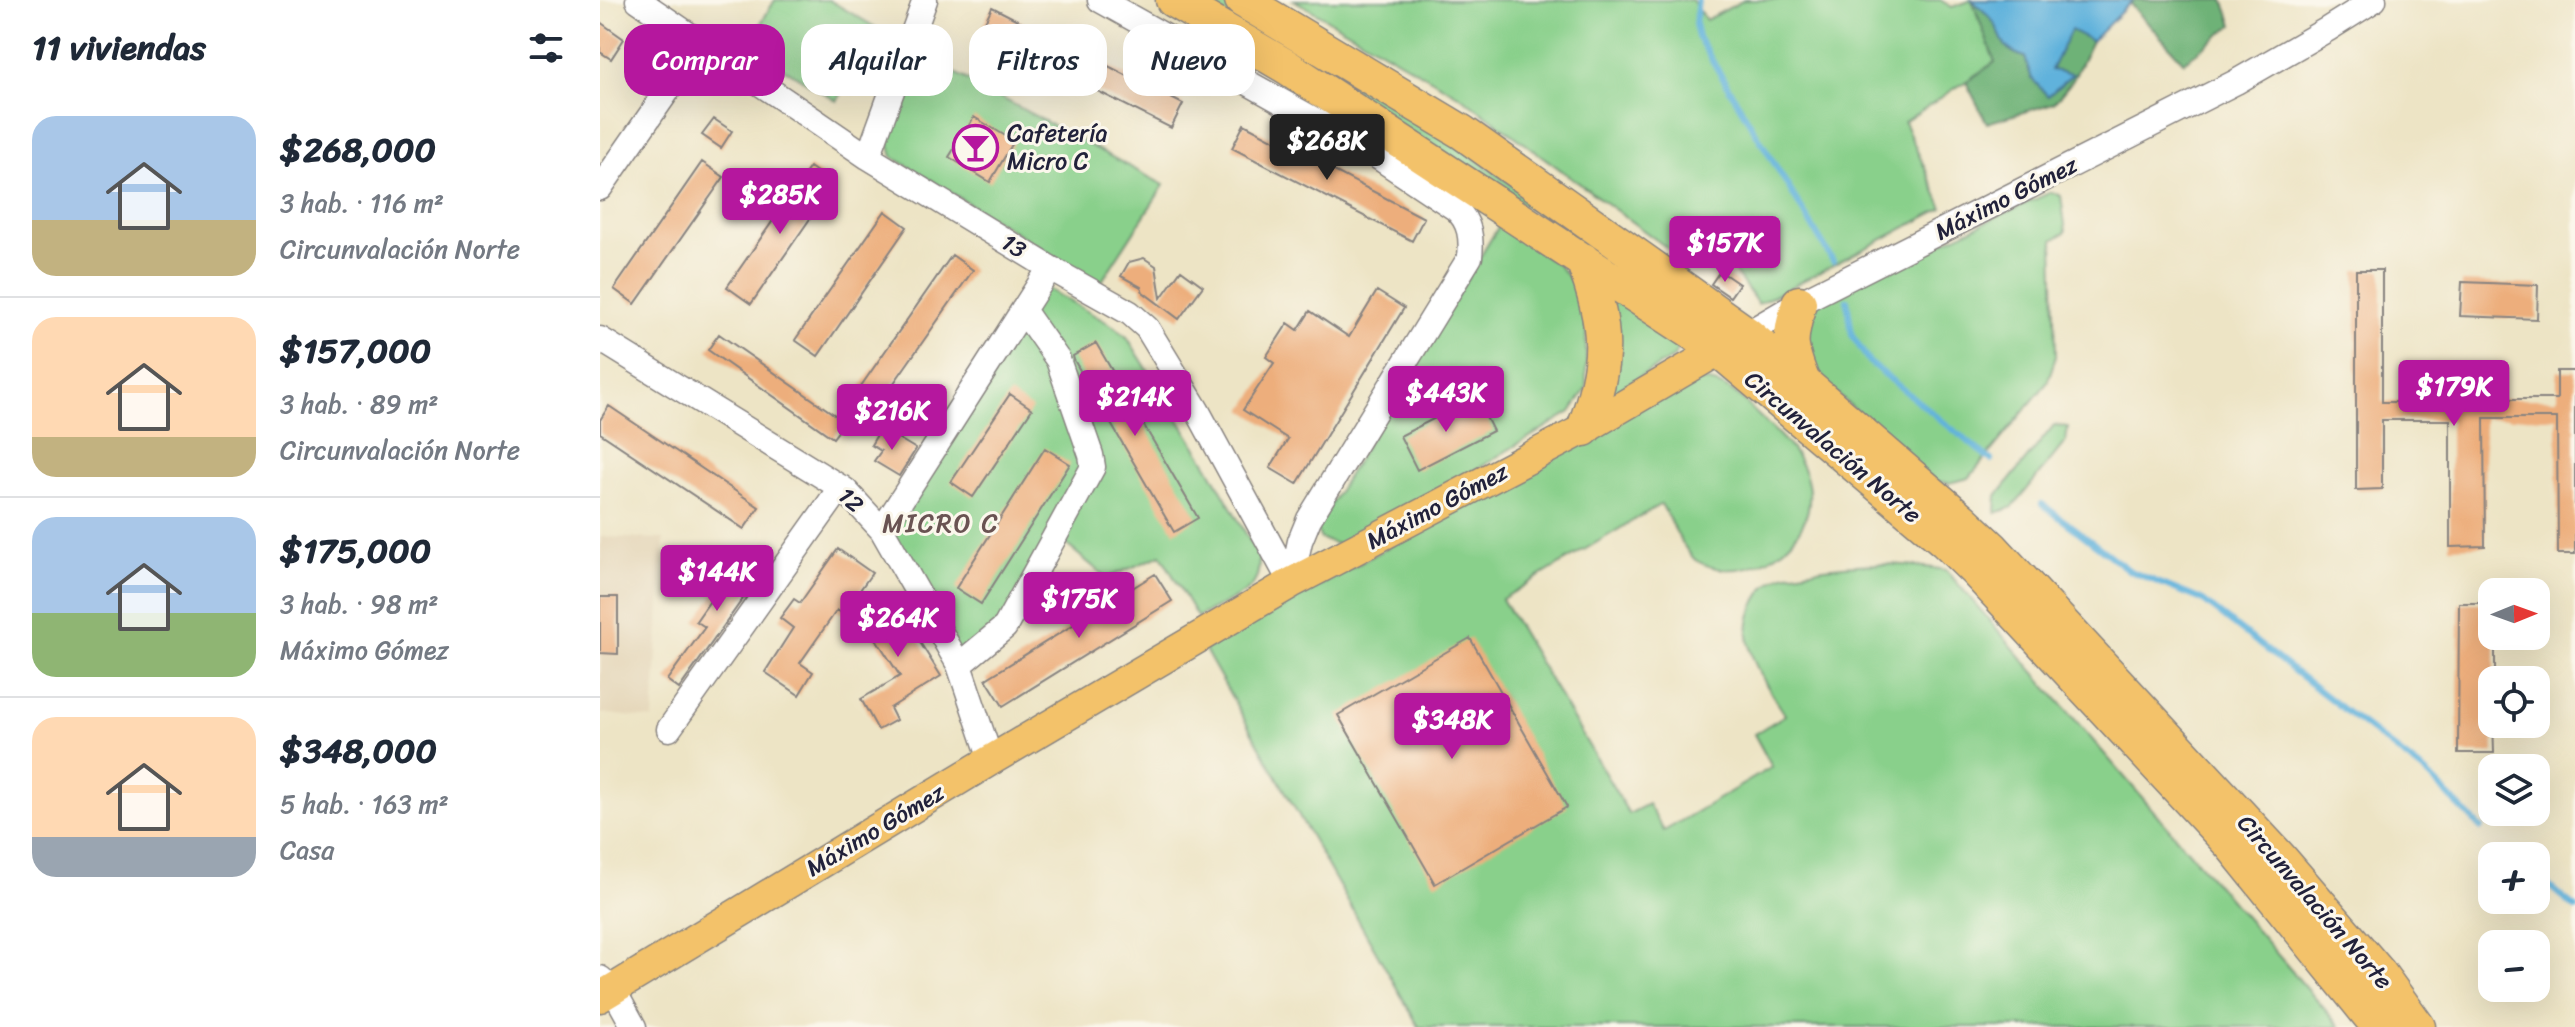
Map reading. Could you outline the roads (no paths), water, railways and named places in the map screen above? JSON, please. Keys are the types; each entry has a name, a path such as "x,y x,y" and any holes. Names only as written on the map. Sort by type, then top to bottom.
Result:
{"highway":[{"name":"Circunvalación Norte","path":"1173,0 1287,67 1583,260 1803,382 1984,560 2233,847 2368,985 2418,1027"},
{"name":"Circunvalación Norte","path":"1242,0 1462,132 1733,342 1953,530"},
{"path":"1583,260 1599,304 1602,341 1602,370 1584,429"},
{"path":"1799,303 1790,351 1803,382"},
{"name":"Circunvalación Norte","path":"2368,985 2379,1027"}],"main road":[{"name":"Máximo Gómez","path":"604,988 1291,583 1584,429 1733,342"}],"street":[{"name":"13","path":"638,0 672,24"},
{"path":"868,157 925,0"},
{"path":"1100,0 1363,147 1456,209 1469,228 1472,242 1470,257 1309,519 1300,541 1291,583"},
{"name":"Máximo Gómez","path":"1733,342 1799,303 2236,82 2374,0"},
{"path":"600,188 664,96"},
{"name":"13","path":"777,96 868,157 1130,313 1147,328 1197,410 1291,583"},
{"path":"882,530 1050,268"},
{"path":"959,665 1005,627 1093,467 1058,360 1023,310"},
{"name":"12","path":"600,339 841,487 882,530 959,665 991,760"},
{"path":"669,729 841,487"},
{"path":"604,988 634,1027"}],"water":[{"path":"1972,0 2133,0 2092,41 2071,30 2051,70 2073,74 2048,96 2032,79 2025,57 2008,48 1993,21"}],"waterway":[{"path":"1698,0 1695,24 1698,37 1833,261"},
{"path":"1847,300 1852,335 1869,362 1991,460"},
{"path":"2042,504 2130,571 2202,600 2427,774 2481,828"},
{"path":"2550,887 2575,908"}],"place":[{"name":"Cafetería Micro C","path":"976,147"}],"district":[{"name":"MICRO C","path":"941,523"}]}
